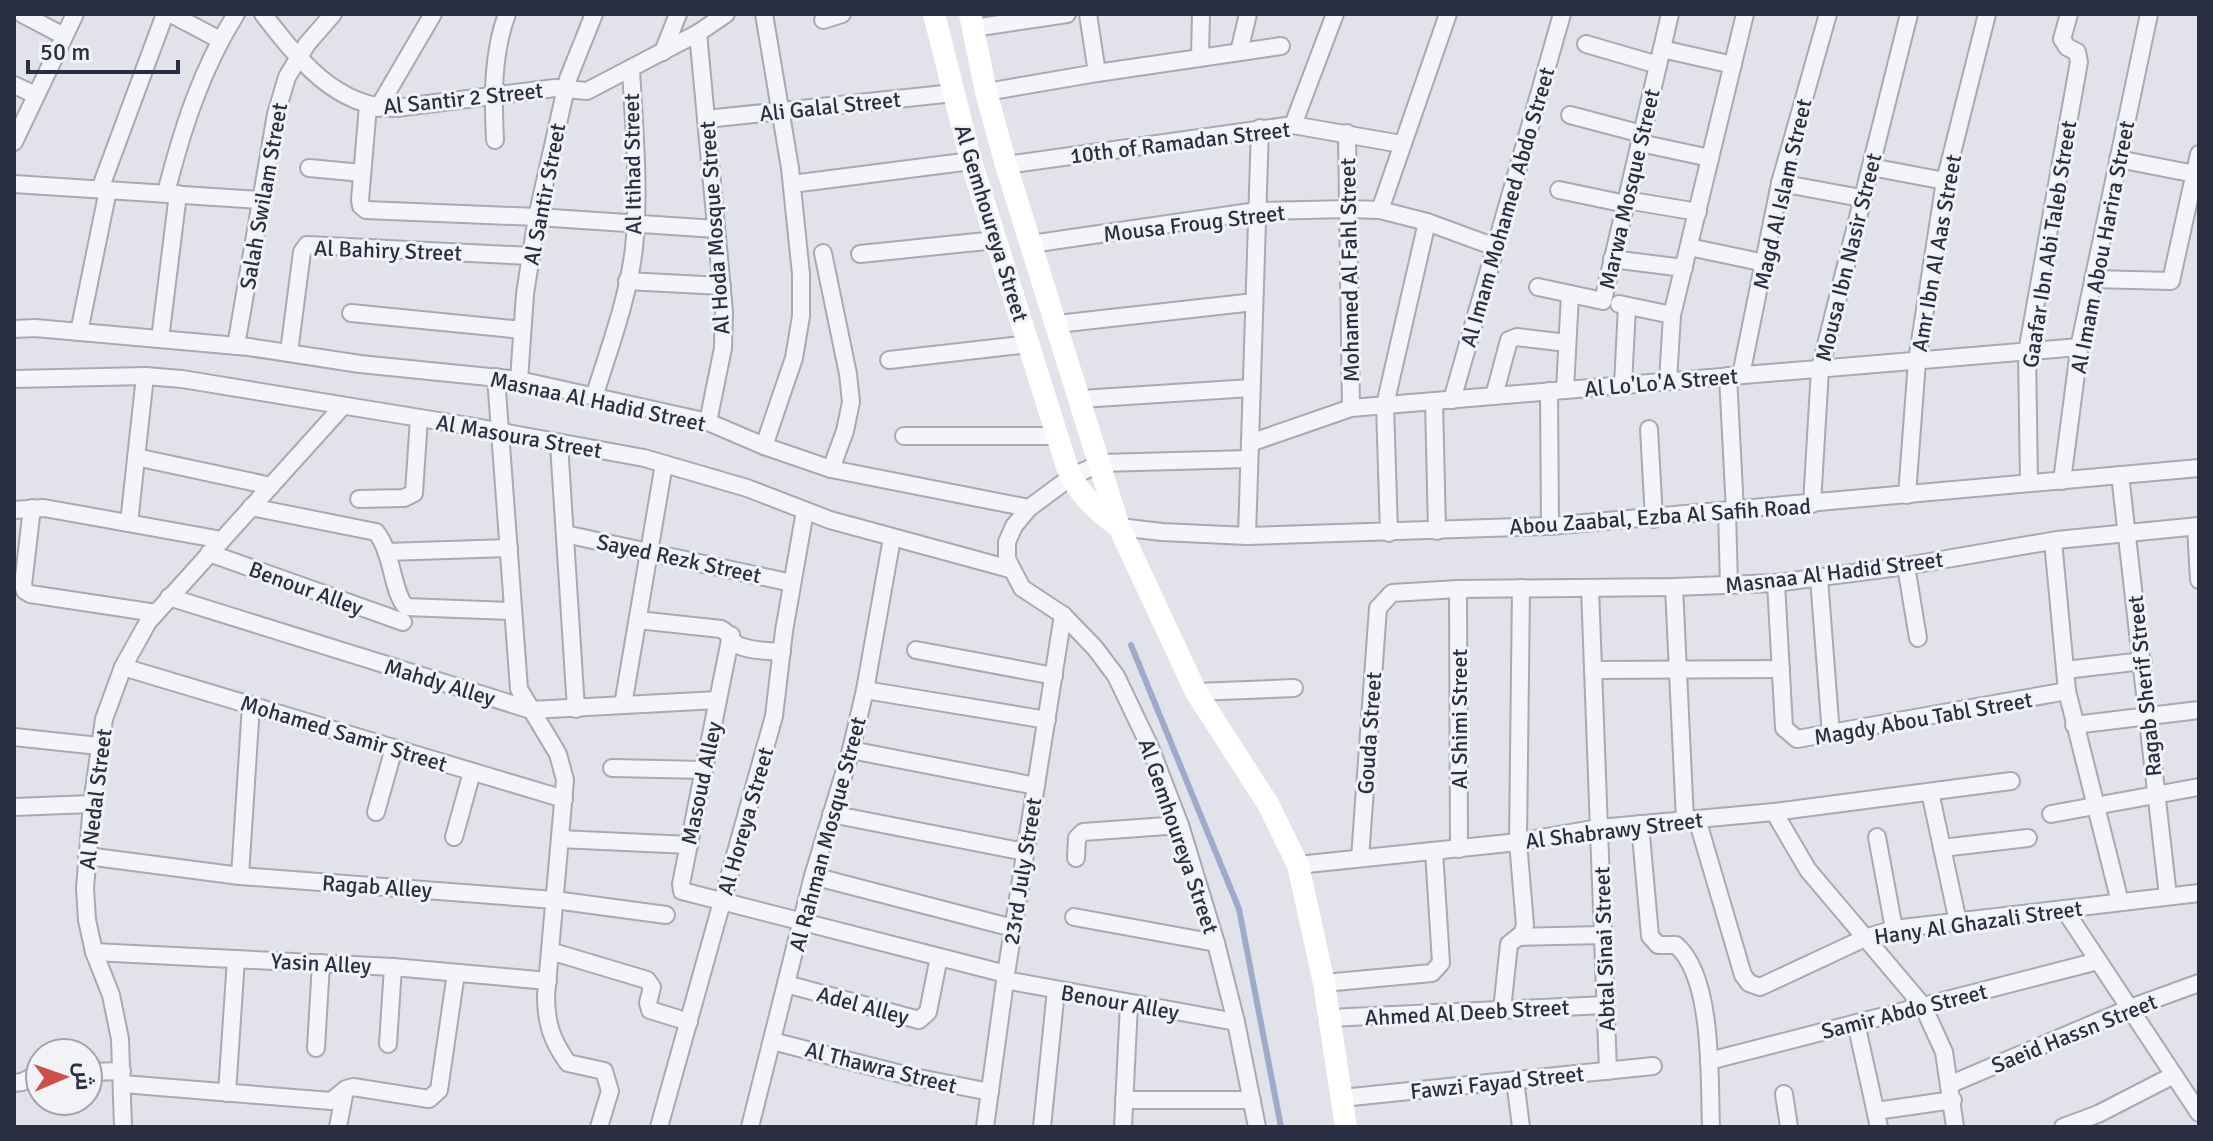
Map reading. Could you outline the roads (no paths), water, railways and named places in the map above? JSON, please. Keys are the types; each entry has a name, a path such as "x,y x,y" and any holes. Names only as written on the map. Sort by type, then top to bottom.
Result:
{"main road":[{"name":"Al Gemhoureya Street","path":"934,14 971,161 1071,477 1093,507 1119,527"},
{"name":"Al Gemhoureya Street","path":"972,21 986,92 1006,165 1119,527 1196,692 1268,804 1298,865 1324,983 1346,1127"}],"street":[{"path":"22,14 64,36"},
{"path":"15,138 75,14"},
{"path":"79,332 104,190 165,14"},
{"path":"171,14 220,40"},
{"path":"160,339 172,194 182,130 208,62 236,14"},
{"name":"Al Santir 2 Street","path":"263,14 299,58 341,95 373,107 566,88 581,93 698,33 726,14"},
{"name":"Salah Swilam Street","path":"236,346 276,114 287,77 333,14"},
{"path":"433,14 373,107 362,173 360,203 363,209 716,229"},
{"path":"495,140 492,97 507,14"},
{"name":"Al Santir Street","path":"519,380 522,330 537,217 566,88 594,14"},
{"path":"663,52 678,14"},
{"path":"764,14 782,112 801,274 801,316 794,358 764,446"},
{"path":"823,20 842,14"},
{"path":"972,21 1067,14"},
{"path":"1088,14 1097,73"},
{"path":"1200,57 1201,14"},
{"path":"1239,52 1248,14"},
{"path":"1293,125 1335,14"},
{"path":"1380,210 1448,14"},
{"name":"Al Imam Mohamed Abdo Street","path":"1452,400 1562,14"},
{"name":"Marwa Mosque Street","path":"1538,287 1603,301 1670,14"},
{"path":"1668,381 1672,315 1745,14"},
{"name":"Magd Al Islam Street","path":"1729,585 1734,376 1765,263 1780,183 1828,14"},
{"name":"Mousa Ibn Nasir Street","path":"1812,504 1820,369 1909,14"},
{"name":"Amr Ibn Al Aas Street","path":"1907,495 1917,361 1945,181 1987,14"},
{"name":"Gaafar Ibn Abi Taleb Street","path":"2029,483 2027,352 2079,62 2077,52 2063,42 2069,14"},
{"name":"Al Imam Abou Harira Street","path":"2062,481 2079,347 2149,14"},
{"name":"Al Hoda Mosque Street","path":"698,33 722,286 723,348 708,422"},
{"path":"1586,44 1660,57 1733,65"},
{"path":"986,92 1281,46"},
{"name":"Al Itihad Street","path":"594,397 621,311 634,249 636,185 631,69"},
{"path":"14,85 36,95"},
{"name":"Ali Galal Street","path":"706,119 954,93"},
{"path":"1570,115 1710,158"},
{"name":"10th of Ramadan Street","path":"1006,165 1293,125 1401,144"},
{"path":"1247,536 1260,128"},
{"name":"Mohamed Al Fahl Street","path":"1347,133 1351,408"},
{"path":"2093,279 2171,281 2199,154"},
{"path":"2118,159 2195,174"},
{"path":"792,184 971,161"},
{"path":"1871,167 1945,181"},
{"path":"309,168 362,173"},
{"path":"1780,183 1861,198"},
{"path":"14,184 261,200"},
{"path":"1559,190 1698,212"},
{"name":"Mousa Froug Street","path":"1031,244 1257,211 1349,209 1380,210 1427,222 1495,247"},
{"path":"1389,533 1385,405 1427,222"},
{"path":"860,254 996,240"},
{"name":"Al Bahiry Street","path":"289,352 302,252 307,245 531,256"},
{"path":"1689,247 1765,263"},
{"path":"823,253 851,402 845,431 831,469"},
{"path":"1612,259 1684,268"},
{"path":"627,281 722,286"},
{"path":"1550,526 1557,391 1567,343 1570,294"},
{"path":"1603,301 1672,315"},
{"path":"1057,324 1254,302"},
{"path":"1623,385 1627,306"},
{"path":"351,313 522,330"},
{"name":"Masnaa Al Hadid Street","path":"14,329 236,346 360,364 519,380 708,422 764,446 831,469 1029,508"},
{"path":"1494,396 1509,340 1517,337 1567,343"},
{"path":"889,360 1029,344"},
{"name":"Al Lo'Lo'A Street","path":"1101,463 1249,451 1351,408 2079,347"},
{"path":"129,523 145,376"},
{"name":"Al Masoura Street","path":"14,379 145,376 246,388 500,431 664,464 747,488 805,511 892,538 1010,569"},
{"path":"496,377 519,689 558,754 565,780 546,1020 554,1043 568,1063 604,1071 609,1080 609,1101 599,1127"},
{"path":"1081,399 1251,388"},
{"path":"1434,401 1437,531"},
{"name":"Al Nedal Street","path":"123,1127 120,1039 111,995 94,952 87,920 87,856 104,719 123,667 156,613 343,406"},
{"path":"359,499 404,498 414,493 419,418"},
{"path":"1649,429 1654,519"},
{"path":"904,436 1057,436"},
{"path":"559,444 576,709"},
{"path":"136,457 271,486"},
{"path":"1010,569 1007,542 1014,526 1029,508 1071,477 1101,463"},
{"path":"623,705 664,464"},
{"name":"Abou Zaabal, Ezba Al Safih Road","path":"1119,527 1247,536 1550,526 2199,468"},
{"name":"Ragab Sherif Street","path":"2120,475 2168,896"},
{"path":"251,507 371,530 379,535 393,567 400,599 406,607 513,611"},
{"path":"32,508 23,585 25,591 156,613"},
{"path":"14,510 32,508 222,540"},
{"name":"Al Horeya Street","path":"659,1127 774,716 805,511"},
{"path":"2197,526 2199,580"},
{"name":"Masnaa Al Hadid Street","path":"1378,608 1392,593 1399,591 1776,583 1906,566 2053,541 2197,526"},
{"name":"Sayed Rezk Street","path":"565,534 792,583"},
{"name":"Al Rahman Mosque Street","path":"756,1126 772,1041 813,876 851,750 865,690 892,538"},
{"path":"2053,541 2067,691 2120,902"},
{"path":"386,552 509,548"},
{"name":"Benour Alley","path":"209,553 403,622"},
{"path":"1906,566 1918,638"},
{"name":"Al Gemhoureya Street","path":"1010,569 1022,588 1063,615 1095,648 1116,676 1150,747 1180,825 1216,943 1257,1127"},
{"path":"1819,578 1831,735"},
{"name":"Magdy Abou Tabl Street","path":"1776,583 1784,728 1787,733 1802,740 2067,691"},
{"path":"1674,587 1691,820"},
{"path":"1502,1010 1508,948 1525,925 1518,842 1521,588"},
{"name":"Abtal Sinai Street","path":"1590,588 1608,1071"},
{"name":"Al Shimi Street","path":"1458,589 1459,849"},
{"name":"Mahdy Alley","path":"169,597 531,710 718,700"},
{"name":"Gouda Street","path":"1360,858 1378,608"},
{"name":"23rd July Street","path":"985,1127 1005,977 1063,615"},
{"path":"638,620 721,629 741,647 782,652"},
{"name":"Masoud Alley","path":"722,902 681,889 731,635"},
{"path":"916,650 1054,676"},
{"path":"2065,670 2143,661"},
{"name":"Mohamed Samir Street","path":"123,667 564,799"},
{"path":"1593,670 1781,669"},
{"path":"1196,692 1294,688"},
{"path":"865,690 1047,720"},
{"path":"240,876 251,705"},
{"path":"2074,725 2199,710"},
{"path":"14,737 99,746"},
{"path":"376,812 394,748"},
{"path":"851,750 1036,786"},
{"path":"612,768 704,770"},
{"path":"454,837 472,772"},
{"name":"Al Shabrawy Street","path":"1298,865 1518,842 1599,828 1774,812 2011,781"},
{"path":"2051,814 2199,787"},
{"path":"1930,792 1958,922"},
{"path":"14,807 92,804"},
{"path":"1774,812 1808,870 1923,1006 1944,1052 1955,1127"},
{"path":"831,814 1025,852"},
{"name":"Hany Al Ghazali Street","path":"1691,820 1743,975 1749,983 1760,987 1865,938 1894,929 2199,893"},
{"path":"1640,824 1650,936 1658,945 1676,945 1686,955 1699,987 1706,1017 1711,1127"},
{"path":"1076,858 1077,838 1083,832 1180,825"},
{"path":"1877,837 1894,929"},
{"path":"1942,848 2028,838"},
{"path":"560,839 689,845"},
{"path":"1324,983 1436,971 1441,958 1434,851"},
{"name":"Ragab Alley","path":"87,856 240,876 555,900 666,915"},
{"path":"813,876 1013,928"},
{"name":"Benour Alley","path":"722,902 1056,990 1236,1022"},
{"path":"2064,909 2199,1113"},
{"path":"1074,917 1216,943"},
{"path":"1518,937 1603,935"},
{"path":"550,951 647,980 652,987 648,1003 650,1010 689,1022"},
{"name":"Yasin Alley","path":"94,952 393,967 548,981"},
{"name":"Adel Alley","path":"786,984 919,1020 928,1012 939,957"},
{"path":"227,1093 236,959"},
{"name":"Samir Abdo Street","path":"1709,1061 2098,961"},
{"path":"316,1048 321,963"},
{"path":"388,1044 393,967"},
{"path":"104,1075 227,1093 331,1101 353,1087 424,1099 437,1094 456,973"},
{"name":"Saeid Hassn Street","path":"1878,1119 1952,1092 2130,1008 2199,983"},
{"path":"1042,1127 1056,990"},
{"path":"1123,1127 1129,1004"},
{"name":"Ahmed Al Deeb Street","path":"1329,1018 1606,1005"},
{"path":"1856,1023 1878,1119"},
{"name":"Al Thawra Street","path":"772,1041 922,1079 990,1092"},
{"name":"Fawzi Fayad Street","path":"1342,1098 1653,1066"},
{"path":"2063,1127 2098,1114 2174,1075"},
{"path":"1515,1080 1521,1127"},
{"path":"338,1127 346,1089"},
{"path":"1784,1094 1789,1127"},
{"path":"1124,1100 1252,1100"}],"waterway":[{"path":"1131,645 1239,909 1281,1127"}]}
